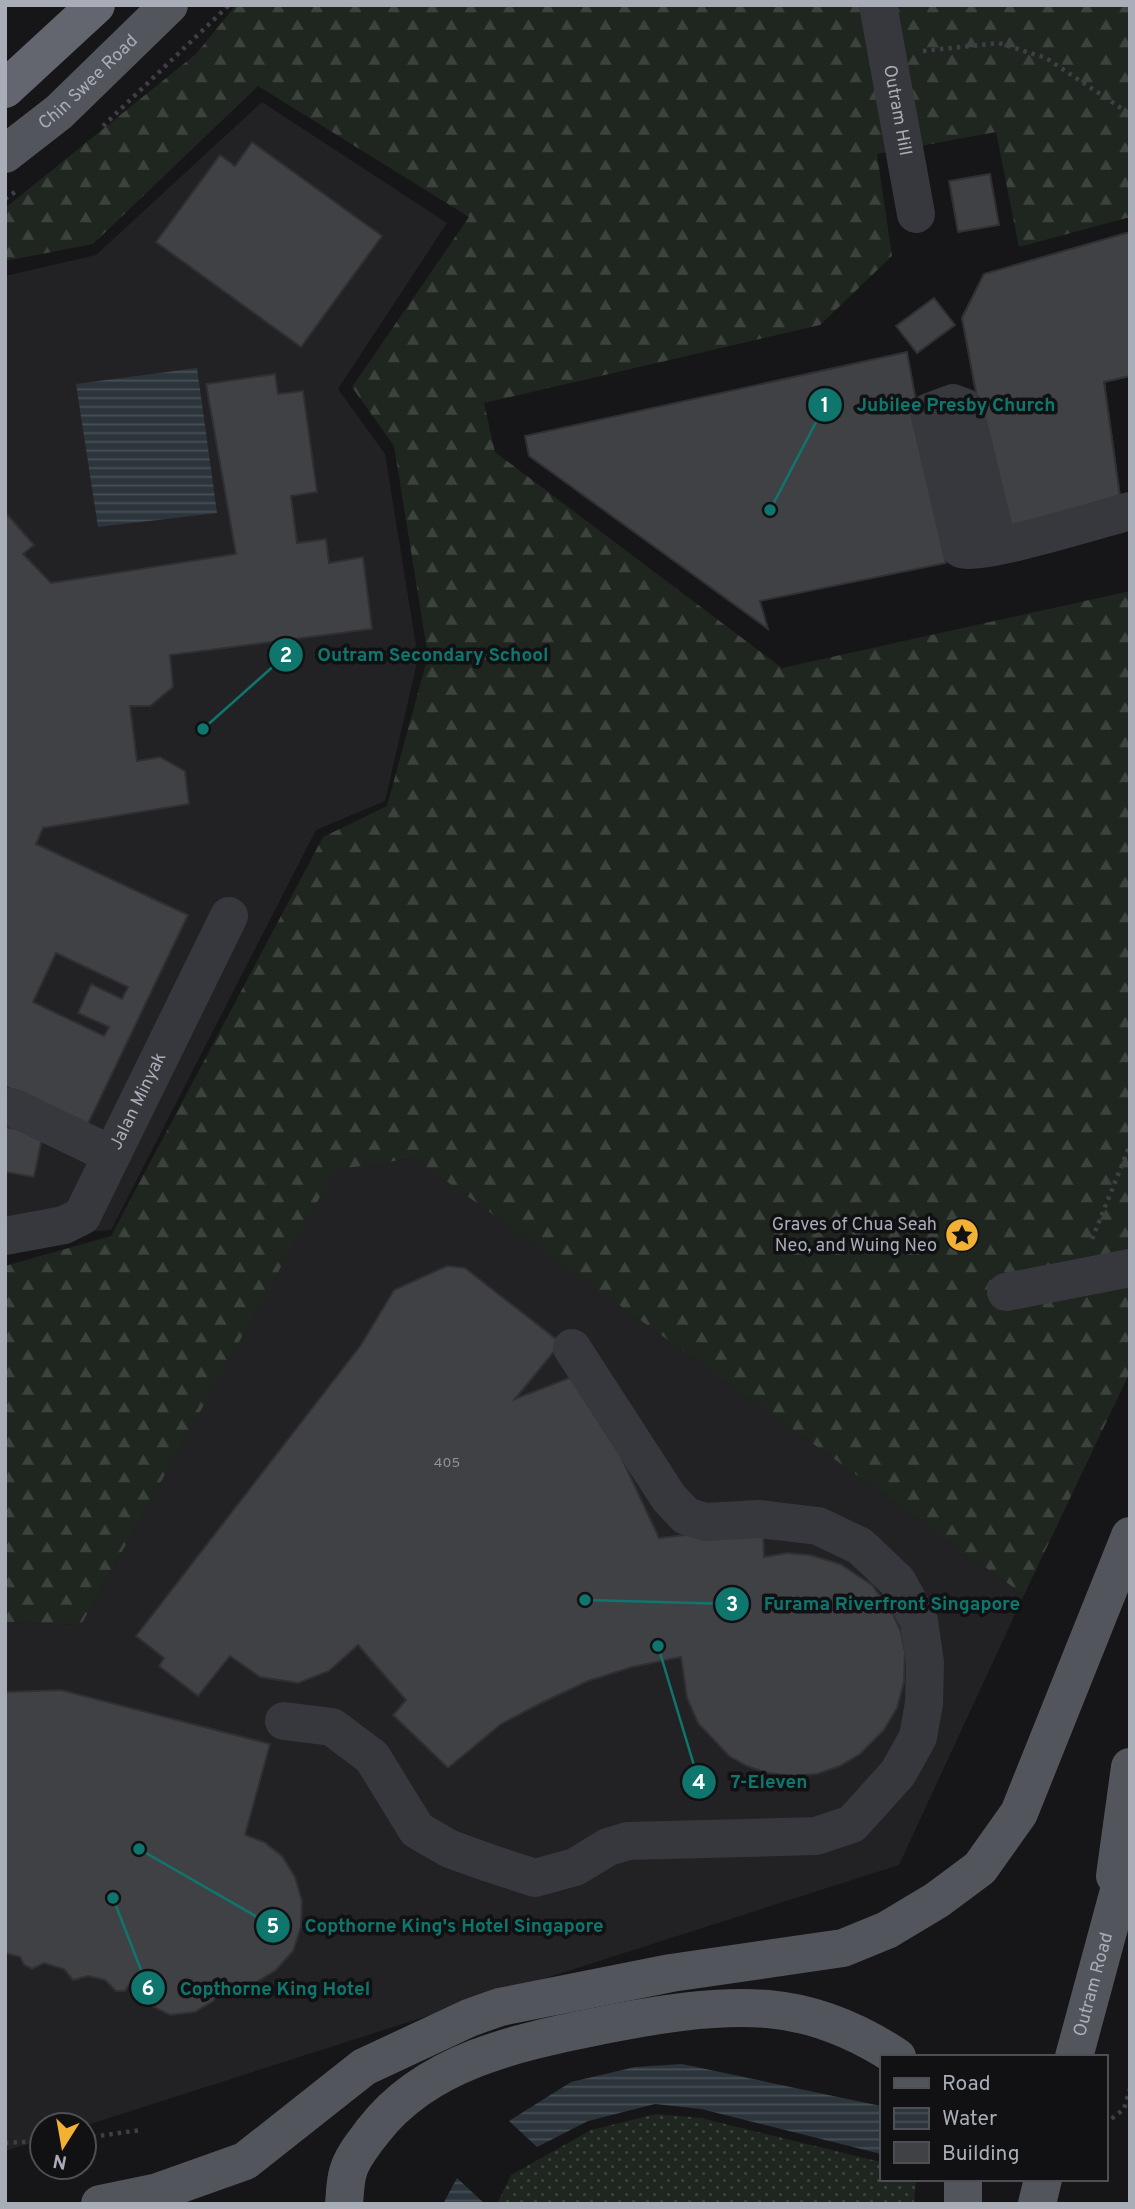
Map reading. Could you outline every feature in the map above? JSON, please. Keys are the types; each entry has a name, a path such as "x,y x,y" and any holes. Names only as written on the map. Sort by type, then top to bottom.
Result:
{"highway":[{"path":"5,89 96,5"}],"main road":[{"name":"Chin Swee Road","path":"5,154 60,112 169,5"},
{"path":"100,2204 158,2192 245,2161 364,2067 500,2007 671,1973 843,1948 887,1930 937,1900 979,1868 1019,1813 1130,1535"},
{"name":"Outram Road","path":"1111,1913 1130,1767"},
{"name":"Outram Road","path":"1074,2055 1130,1850"},
{"path":"344,2204 348,2171 360,2148 385,2115 420,2086 463,2063 502,2047 645,2016 724,2009 769,2009 840,2026 869,2038 894,2055"},
{"path":"441,2031 463,2063"},
{"path":"963,2181 963,2204"},
{"path":"1037,2204 1043,2181"}],"street":[{"name":"Outram Hill","path":"878,5 916,214"},
{"path":"998,545 1130,511"},
{"name":"Jalan Minyak","path":"5,1236 64,1225 82,1216 229,916"},
{"path":"12,1107 112,1155"},
{"path":"1006,1292 1130,1268"},
{"path":"284,1721 332,1727 372,1757 417,1830 450,1849 535,1878 575,1867 608,1847 628,1841 817,1836 852,1824 898,1773 918,1737 924,1703 925,1664 919,1621 897,1581 860,1546 818,1526 759,1520 705,1522 686,1516 669,1498 572,1348"}],"path":[{"path":"933,49 999,43 1046,58 1130,114"},
{"path":"1081,1277 1098,1219 1130,1145"},
{"path":"1107,2122 1124,2109 1130,2089"},
{"path":"98,2136 141,2130"},
{"path":"5,2143 28,2142"}],"shaded area":[{"path":"262,102 447,223 338,389 385,454 418,658 385,801 316,830 111,1230 5,1238 5,276 96,255"},
{"path":"415,1158 1024,1595 899,1865 98,2122 98,2111 28,2111 28,2144 5,2151 5,1622 81,1625 335,1169"}],"green space":[{"path":"236,5 1130,5 1130,217 1019,247 996,132 877,154 892,256 820,325 484,403 495,452 782,668 1130,591 1130,1372 1024,1595 414,1158 335,1170 81,1625 5,1622 5,1266 111,1236 323,837 387,806 428,656 394,446 352,387 469,217 258,86 93,244 5,261 5,208 196,54"},
{"path":"656,2114 701,2118 880,2162 880,2181 916,2181 914,2204 497,2204 511,2175 591,2130"}],"water":[{"path":"197,368 217,513 98,527 76,384"},
{"path":"682,2064 880,2106 880,2154 701,2109 655,2104 588,2121 537,2147 509,2121 571,2082 635,2067"},
{"path":"457,2178 485,2204 443,2204"}],"building":[{"path":"252,142 382,236 301,347 156,242 220,155 235,166"},
{"path":"990,174 999,225 958,232 949,181"},
{"path":"1130,232 1130,376 1104,382 1120,497 1002,530 962,318 984,274"},
{"path":"1130,232 1130,376 1104,382 1120,497 1002,530 962,318 984,274"},
{"path":"934,298 955,325 917,353 896,326"},
{"path":"907,352 946,563 760,601 768,629 529,456 525,436"},
{"path":"275,374 278,394 303,391 317,492 291,496 297,543 326,539 329,563 363,557 372,629 170,655 173,687 150,706 130,706 137,761 160,757 185,771 189,804 43,828 36,844 188,915 86,1128 5,1086 5,512 34,545 23,554 51,583 236,554 206,384","holes":["56,953 128,987 122,999 91,984 78,1013 109,1027 104,1036 33,1002"]},
{"path":"5,1127 43,1133 34,1177 5,1172"},
{"path":"447,1266 465,1268 561,1343 515,1399 582,1373 659,1538 763,1526 764,1557 787,1553 810,1555 840,1564 872,1585 893,1614 901,1632 905,1652 904,1682 897,1708 884,1730 860,1754 840,1766 817,1774 792,1776 767,1773 747,1766 729,1756 698,1723 687,1698 681,1657 632,1667 588,1681 541,1703 501,1724 448,1768 393,1715 406,1700 358,1645 329,1671 298,1683 260,1677 230,1656 198,1696 159,1666 164,1658 136,1636 361,1345 394,1290"},
{"path":"61,1690 270,1744 245,1835 264,1842 282,1856 295,1877 302,1901 301,1927 293,1951 276,1970 254,1984 226,1983 213,2001 195,2012 170,2015 146,2003 139,1989 129,1985 125,1991 116,1991 105,1980 88,1976 73,1980 64,1969 44,1963 32,1969 24,1965 20,1957 5,1953 5,1692"}],"place":[{"name":"Jubilee Presby Church","path":"770,510"},
{"name":"Outram Secondary School","path":"203,729"},
{"name":"Graves of Chua Seah Neo, and Wuing Neo","path":"962,1235"},
{"name":"Furama Riverfront Singapore","path":"585,1600"},
{"name":"7-Eleven","path":"658,1646"},
{"name":"Copthorne King's Hotel Singapore","path":"139,1849"},
{"name":"Copthorne King Hotel","path":"113,1898"}]}
